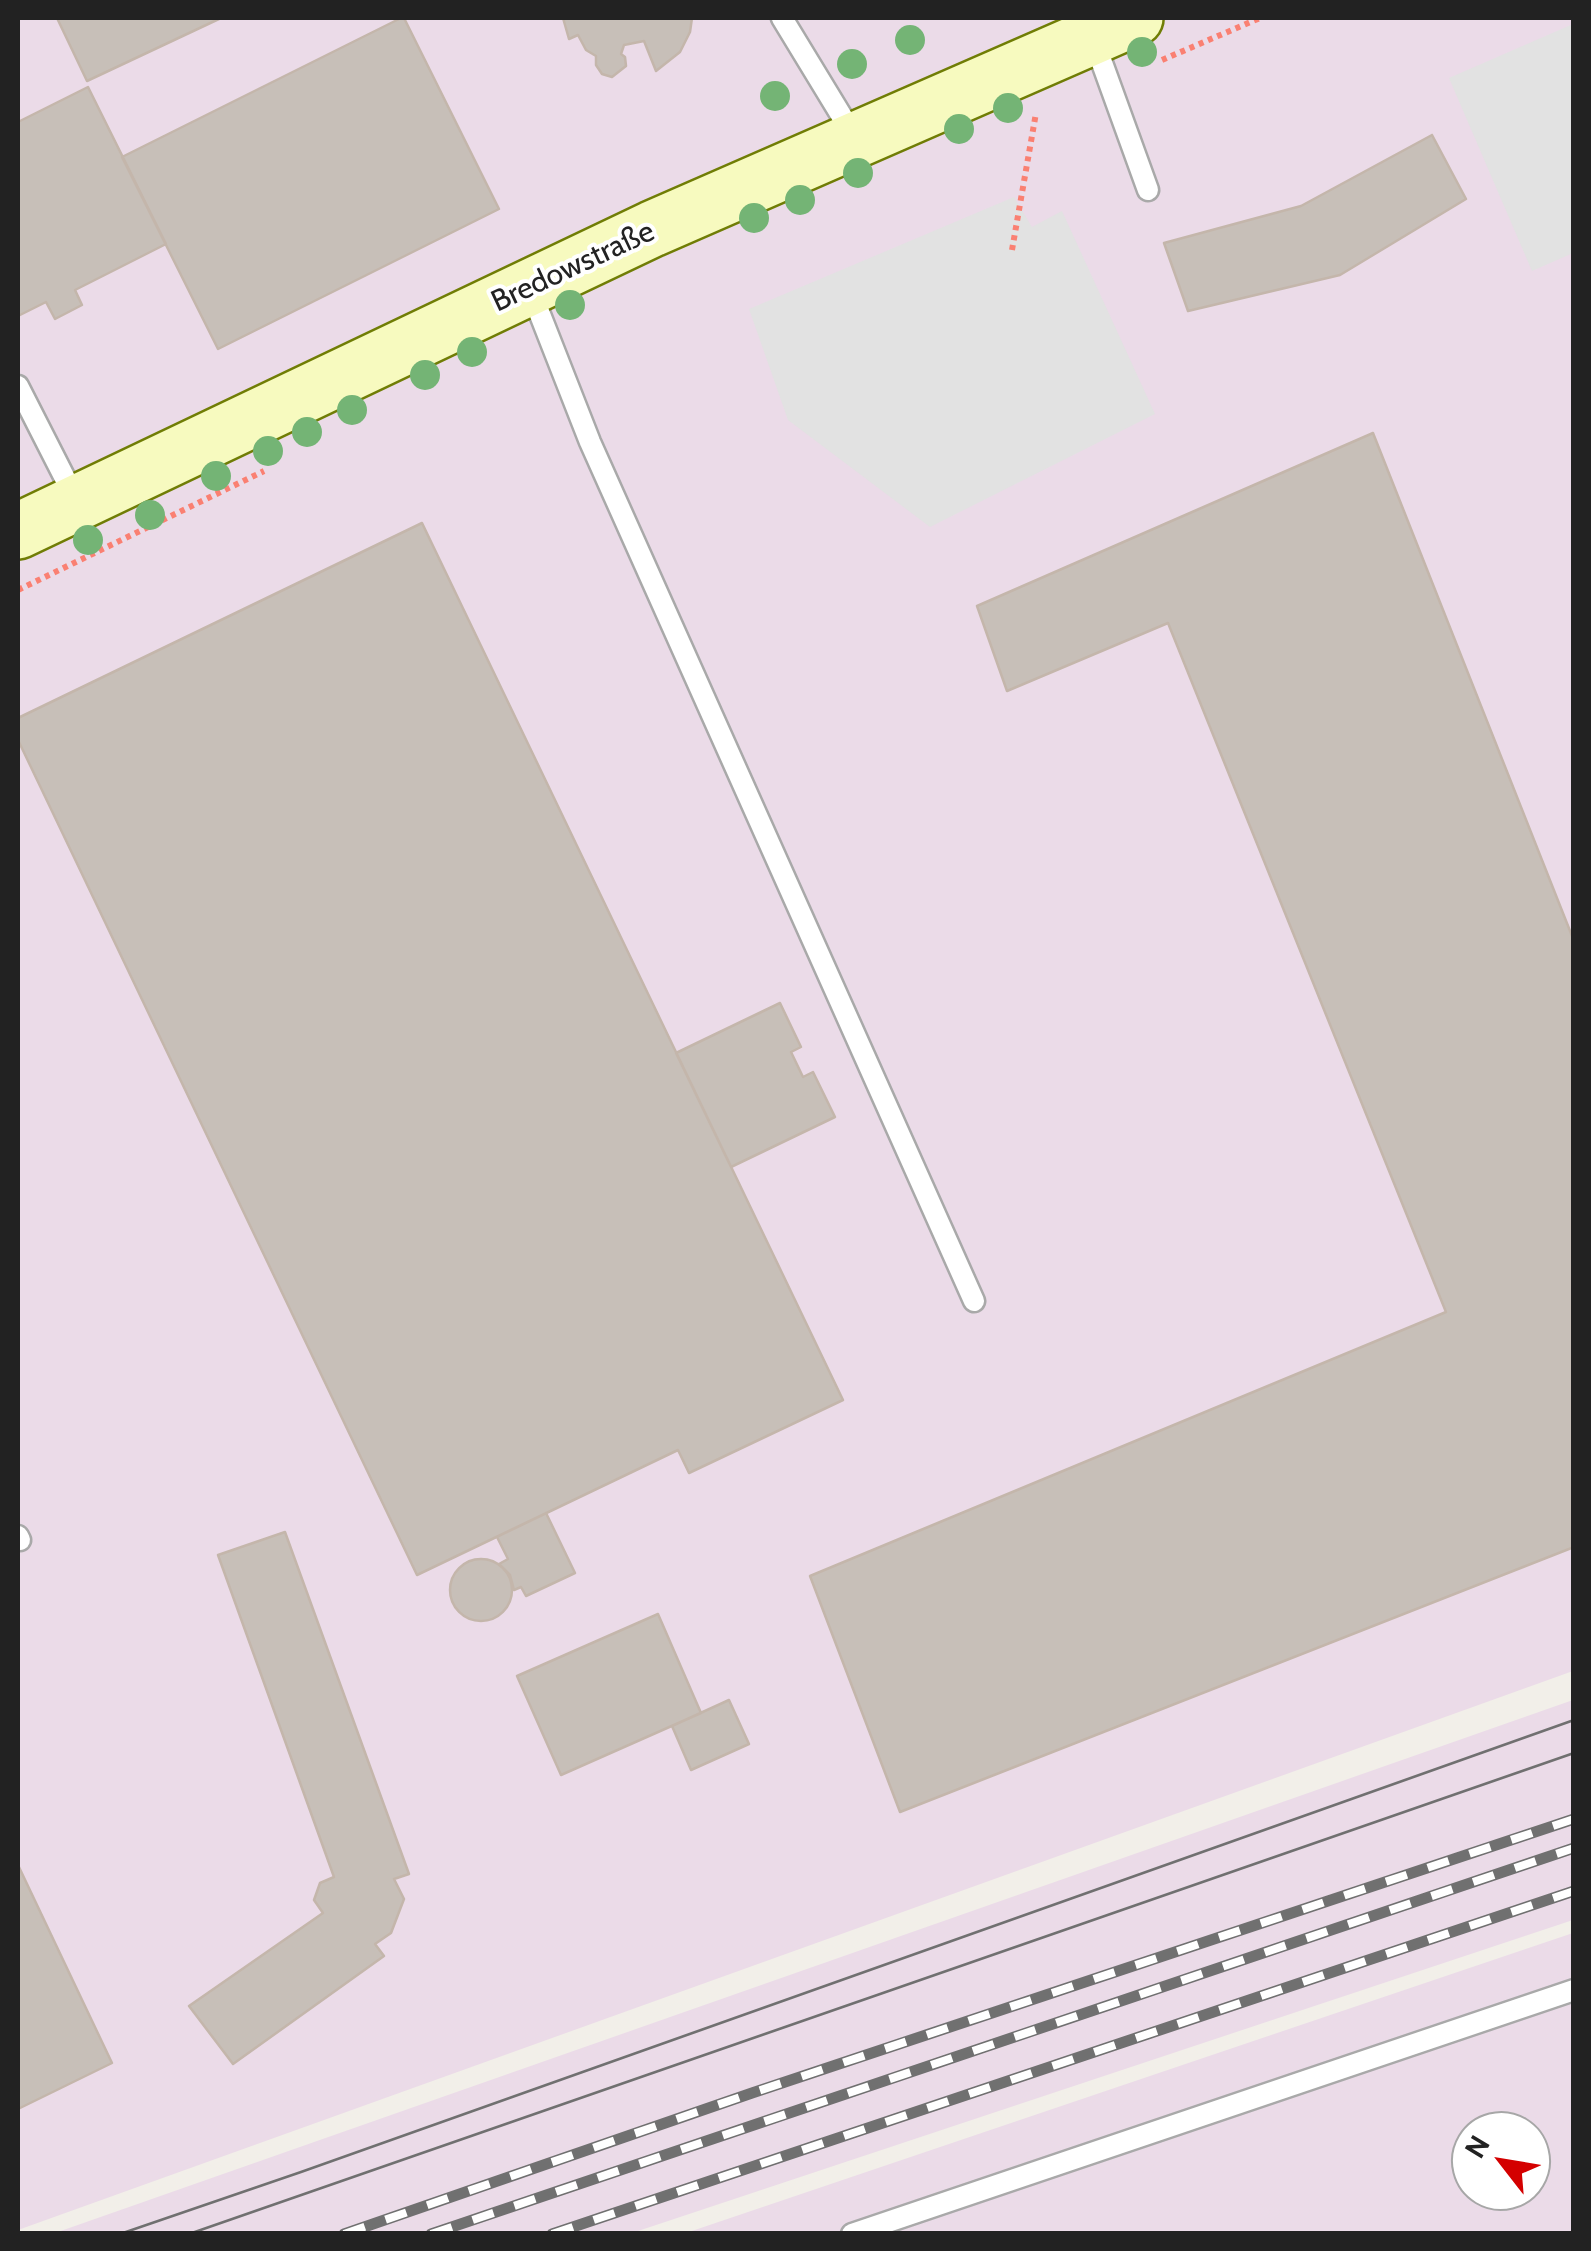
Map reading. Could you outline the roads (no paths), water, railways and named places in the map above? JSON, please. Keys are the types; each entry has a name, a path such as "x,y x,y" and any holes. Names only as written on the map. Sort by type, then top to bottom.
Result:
{"street":[{"name":"Bredowstraße","path":"18,531 530,287 856,140 1086,60"}],"lane":[{"path":"782,18 856,140"},
{"path":"1086,60 1148,190"},
{"path":"530,287 590,442 974,1300"},
{"path":"18,386 77,502"},
{"path":"852,2234 1574,1990"}],"tram line":[{"path":"120,2234 1574,1720"},
{"path":"189,2234 1574,1753"}],"railway":[{"path":"344,2234 752,2093 1574,1819"},
{"path":"431,2234 1574,1848"},
{"path":"552,2234 1574,1891"}]}
